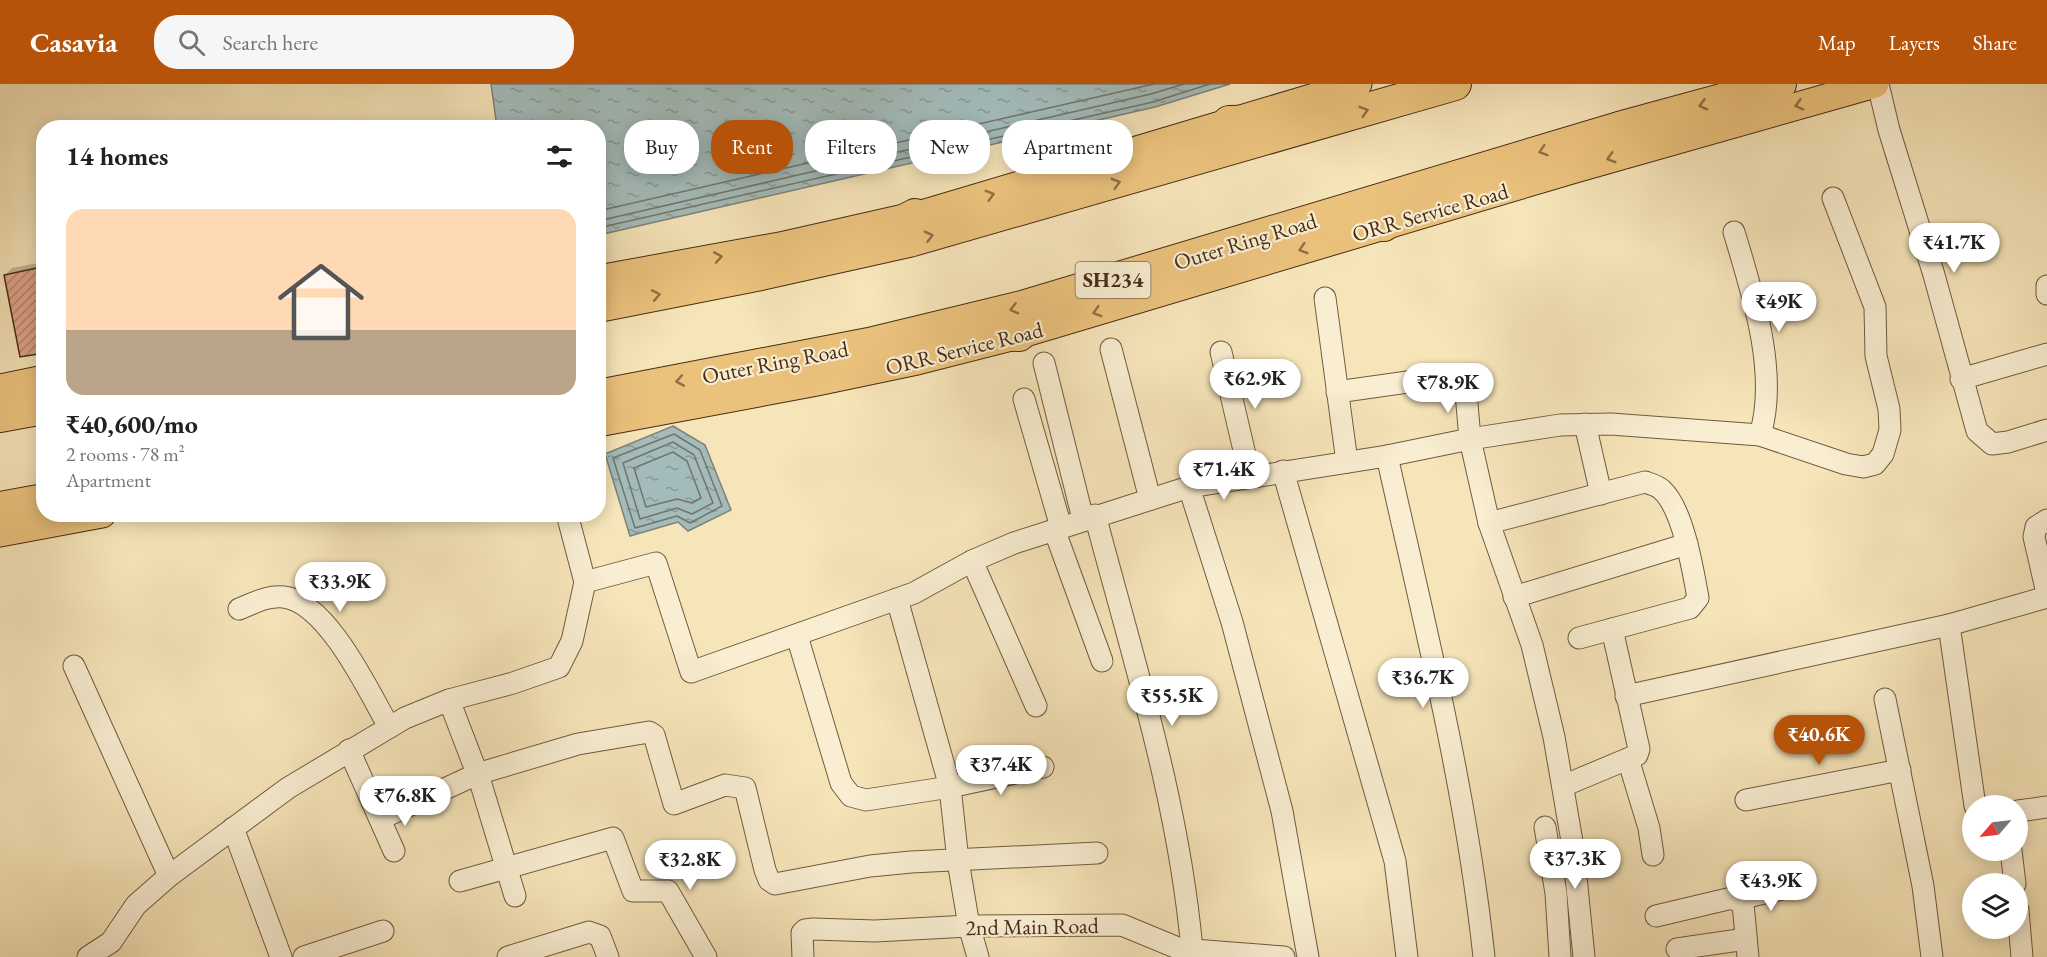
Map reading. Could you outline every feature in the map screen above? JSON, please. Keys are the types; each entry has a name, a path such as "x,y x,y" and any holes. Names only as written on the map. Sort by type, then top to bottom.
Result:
{"highway":[{"path":"606,304 829,260 998,218 1455,84"},
{"name":"Outer Ring Road","path":"606,394 918,332 1022,307 1619,128 1780,84"},
{"path":"1228,122 1334,120"},
{"path":"829,260 915,215"},
{"path":"1299,225 1384,225"},
{"path":"918,332 1019,335"},
{"path":"0,416 36,409"},
{"path":"0,508 36,501"}],"main road":[{"path":"606,278 785,245 915,215 1006,190 1358,84"},
{"name":"ORR Service Road","path":"606,421 917,361 1019,335 1747,118 1877,84"},
{"path":"0,388 36,381"},
{"path":"0,533 59,522"}],"street":[{"path":"1877,84 1888,130 1934,274 1960,379 1977,431 1983,439 1992,444 2008,442 2047,430"},
{"path":"585,582 656,563 691,672 914,594 972,561 1058,528 1189,487 1387,456 1470,439 1560,425 1585,424 1760,435 1863,467 1875,464 1883,454 1890,430 1889,409 1876,356 1875,308 1833,198"},
{"path":"1734,232 1751,290 1763,352 1767,414 1760,435"},
{"path":"2047,286 2047,294"},
{"path":"1325,298 1347,462"},
{"path":"1111,349 1150,499"},
{"path":"1221,352 1250,477"},
{"path":"1960,379 2047,354"},
{"path":"1044,363 1163,771 1179,845 1192,950"},
{"path":"1337,392 1457,375 1465,381 1470,439 1489,523 1532,645 1554,737 1573,847 1584,957"},
{"path":"1024,399 1058,528 1102,661"},
{"path":"1585,424 1601,494"},
{"path":"1387,456 1458,780 1476,879 1484,957"},
{"path":"1283,471 1395,861 1408,957 1390,957"},
{"path":"1489,523 1645,482 1661,488 1669,498 1688,544 1698,598 1695,605 1579,638"},
{"path":"1189,487 1232,622 1282,811 1308,957"},
{"path":"1626,696 1949,625 2047,595 2034,537 2036,527 2047,520"},
{"path":"88,957 113,950 136,905 169,876 288,788 349,750 389,727 449,700 513,684 558,667 572,641 585,582 569,522"},
{"path":"1514,597 1688,544"},
{"path":"972,561 1035,706"},
{"path":"240,609 268,597 282,597 294,599 309,609 346,653 389,727"},
{"path":"897,599 950,787 958,861 969,926 978,957"},
{"path":"1949,625 1973,795"},
{"path":"1563,786 1637,755 1639,749 1612,629"},
{"path":"796,636 841,783 851,796 866,801 950,787 1043,767"},
{"path":"74,666 169,876"},
{"path":"1885,699 1923,886 1932,957"},
{"path":"449,700 477,774 515,896"},
{"path":"380,819 477,774 578,744 649,732 654,735 674,804 724,785 745,788 765,870 775,884 870,866 1097,853"},
{"path":"349,750 394,851"},
{"path":"1628,759 1649,828 1653,855"},
{"path":"1746,800 1900,770"},
{"path":"2028,810 2047,807"},
{"path":"1545,827 1556,893 1560,957"},
{"path":"233,828 280,957"},
{"path":"460,881 614,838 633,891 668,891 706,957"},
{"path":"1656,916 1795,886"},
{"path":"1677,949 1747,948 1743,904 1738,899"},
{"name":"2nd Main Road","path":"803,957 801,941 805,930 875,931 969,926 1122,925 1180,949 1284,957"},
{"path":"304,957 383,931"},
{"path":"508,957 589,932 600,936 608,957"},
{"path":"2020,939 2022,957"}],"water":[{"path":"491,84 1230,84 1155,107 1099,120 1002,120 1002,142 990,145 990,120 909,120 909,164 897,166 897,120 805,120 805,174 864,174 606,233 606,120 496,120"},
{"path":"673,426 705,445 731,510 688,531 678,522 630,536 606,454"}],"building":[{"path":"36,268 36,354 20,357 4,275"}]}
